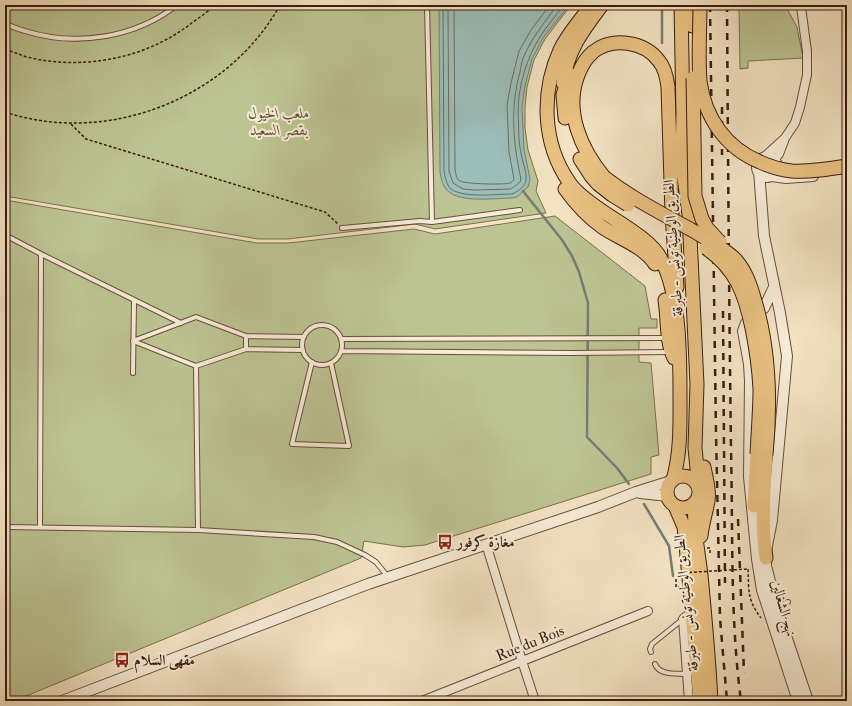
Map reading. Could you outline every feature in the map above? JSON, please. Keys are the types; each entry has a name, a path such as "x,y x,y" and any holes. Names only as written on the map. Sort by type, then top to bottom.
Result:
{"main road":[{"name":"الطريق الوطنية تونس - طبرقة","path":"591,5 573,28 561,49 548,85 547,123 550,141 570,183 582,195 656,250 667,274 677,321 680,369 680,445 677,466 672,480"},
{"path":"602,5 580,35 565,69 563,95 566,119 572,140 585,167 601,180 620,189 704,237 736,259"},
{"name":"الطريق الوطنية تونس - طبرقة","path":"681,5 683,106 682,162 689,215 697,384 695,448 699,489"},
{"path":"691,5 695,196 702,219 707,228 736,259 751,286 758,308 766,350 769,421 762,454 754,520"},
{"path":"700,5 700,70 702,92 709,114 724,138 743,154 781,170 802,171 847,166"},
{"path":"563,95 571,70 576,60 582,51 590,44 601,38 616,34 639,37 651,43 662,53 670,64 676,83 682,162"},
{"path":"677,321 678,296 672,214 671,139 666,77 660,62 650,52 640,46 618,43 605,46 594,52 580,69 576,80 573,102 574,120 585,150 601,180 612,195 632,207 698,243 723,262 741,289 747,305 759,369 763,539 766,558"},
{"path":"555,154 562,184 574,200 601,226 645,252 656,266 664,290 671,352 680,369"},
{"path":"696,422 709,490 703,520 699,561"},
{"path":"681,476 690,478 699,489 699,494 695,502 685,508 672,501 668,491 672,480 681,476"},
{"name":"الطريق الوطنية تونس - طبرقة","path":"672,501 684,527 688,615 693,674 700,701"},
{"name":"الطريق الوطنية تونس - طبرقة","path":"695,502 694,519 711,701"}],"street":[{"path":"760,198 771,176 776,171 776,163 785,138 795,123 807,75 807,51 801,7"},
{"path":"785,138 758,164 764,236 780,313 786,356 786,375 772,520 766,558 769,580 776,606 808,701"},
{"path":"763,158 767,157 787,168 808,168 847,163"},
{"path":"759,171 763,176 786,178 847,172"},
{"path":"774,286 764,308 780,313"},
{"name":"نهج الشغالين","path":"764,308 746,323 743,331 749,364 750,381 749,477 757,559 762,590 798,701"},
{"path":"62,701 388,577 598,507 672,480"},
{"path":"636,492 672,501"},
{"path":"486,544 535,701"},
{"name":"Rue du Bois","path":"422,701 648,611"},
{"path":"689,701 693,674"}],"lane":[{"path":"5,23 38,35 74,40 104,37 139,28 167,13 178,5"},
{"path":"427,5 432,222"},
{"path":"342,228 420,221 432,222 520,210"},
{"path":"5,235 181,323"},
{"path":"40,527 41,254"},
{"path":"132,373 134,300"},
{"path":"133,341 196,317 246,336 304,337"},
{"path":"318,325 325,325 333,328 338,332 341,339 341,351 331,362 317,364 312,362 306,357 303,350 302,344 304,337 311,328 318,325"},
{"path":"246,336 246,349"},
{"path":"341,339 669,338"},
{"path":"133,341 196,366 246,349 303,350"},
{"path":"341,351 573,354 591,352 671,352"},
{"path":"312,362 292,444 349,446 331,362"},
{"path":"196,366 198,530"},
{"path":"5,527 198,530 314,537 337,542 366,555 376,562 388,577"},
{"path":"776,606 788,602"},
{"path":"651,652 650,646 652,644 688,615"},
{"path":"655,664 657,669 662,672 693,674"}],"path":[{"path":"5,49 31,58 72,63 107,60 147,49 180,32 214,5"},
{"path":"5,112 22,118 71,124 114,121 162,107 203,87 241,57 272,20 280,5"},
{"path":"71,124 86,138 325,212 342,228"},
{"path":"679,573 748,569 749,596"}],"green space":[{"name":"ملعب الخيول بقصر السعيد","path":"5,5 571,5 545,39 534,60 527,87 525,128 528,150 538,181 536,191 546,213 435,229 415,224 288,239 258,239 5,196"},
{"path":"739,5 785,5 797,27 803,58 748,61 748,68 740,69"},
{"path":"5,200 257,243 288,243 414,229 435,234 555,216 645,286 651,319 657,319 657,328 639,328 639,362 651,363 659,455 651,457 651,474 425,545 403,547 364,541 361,558 14,701 5,701"}],"water":[{"path":"439,5 569,5 543,38 532,59 525,86 522,107 524,150 530,179 528,187 517,197 477,199 459,197 446,189 443,183 440,172"}],"waterway":[{"path":"662,5 662,43"},
{"path":"523,191 562,240 572,256 579,272 588,303 587,437 617,468 629,484"},
{"path":"644,504 669,546 673,576"}],"railway":[{"path":"710,5 720,618 727,701"},
{"path":"727,5 733,575 737,670 741,701"},
{"path":"722,107 722,155"},
{"path":"723,311 725,583"},
{"path":"738,519 744,673"}],"place":[{"name":"مغازة كرفور","path":"445,542"},
{"name":"مقهى السلام","path":"122,660"}]}
